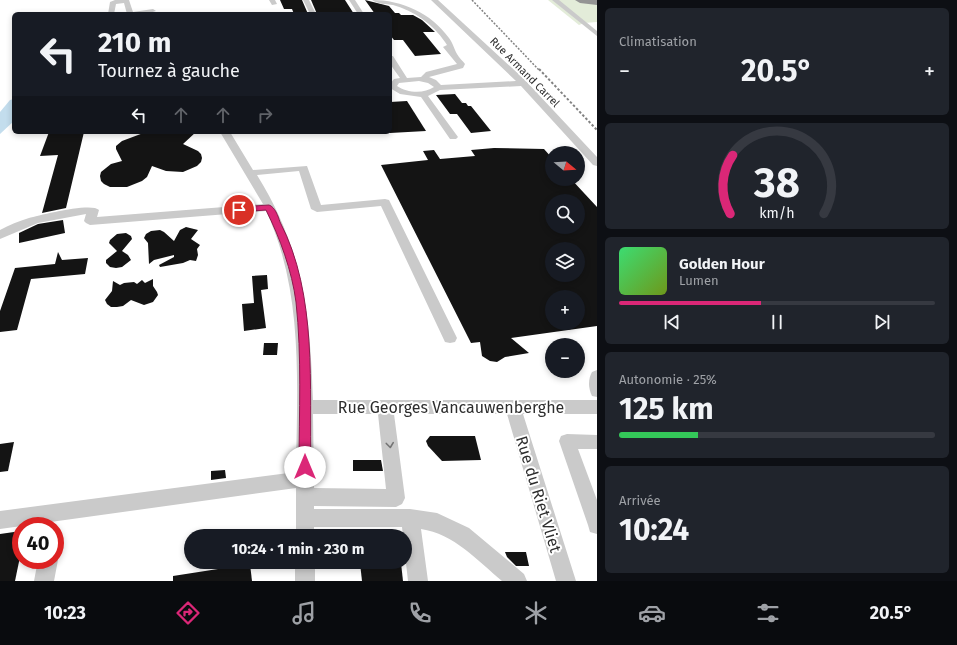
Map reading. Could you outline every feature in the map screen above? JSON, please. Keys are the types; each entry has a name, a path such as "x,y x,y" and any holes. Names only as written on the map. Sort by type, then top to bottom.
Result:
{"highway":[{"path":"580,0 597,1"},
{"path":"590,0 597,1"}],"street":[{"path":"306,0 312,12"},
{"path":"352,0 360,12"},
{"path":"375,0 405,7 428,18 451,43 453,54"},
{"name":"Rue Armand Carrel","path":"434,0 523,83 597,163"},
{"path":"555,0 597,34"},
{"path":"111,12 113,2 127,1 130,12"},
{"path":"149,4 153,12"},
{"path":"424,80 425,76 429,74 460,66 461,64 433,32"},
{"path":"392,61 405,80"},
{"path":"436,85 516,77"},
{"path":"406,94 394,88 393,83 405,80 424,80 436,85 523,83"},
{"path":"392,95 423,94 434,92 436,85"},
{"path":"423,94 453,137"},
{"path":"226,134 269,207 286,245 299,294 304,340 305,529"},
{"path":"249,174 303,168 317,209 385,202 450,338"},
{"path":"0,235 35,218 93,210 90,221 269,207"},
{"path":"597,376 597,390"},
{"path":"305,497 396,498 385,406"},
{"name":"Rue Georges Vancauwenberghe","path":"304,407 597,407"},
{"name":"Rue du Riet Vliet","path":"513,407 566,581"},
{"path":"597,442 567,441 597,524"},
{"path":"64,518 305,479"},
{"path":"305,518 410,518 428,520 453,529 469,540 517,581"},
{"path":"410,518 418,581"},
{"path":"0,520 12,520"},
{"path":"44,581 46,569"},
{"path":"305,569 305,581"}],"green space":[{"path":"548,0 597,0 597,22 579,25"}],"water":[{"path":"12,100 12,123 0,134 0,112"}],"building":[{"path":"280,0 302,0 307,12 293,12 292,9 284,9"},
{"path":"311,0 345,0 353,12 316,12"},
{"path":"365,0 389,6 395,13 399,13 401,15 413,15 422,20 435,32 423,32 441,54 415,56 403,40 394,40 392,38 392,12 374,12"},
{"path":"455,94 462,103 466,103 468,106 471,106 491,131 471,133 457,114 450,114 436,95"},
{"path":"407,101 426,131 392,133 392,102"},
{"path":"48,134 84,134 66,208 42,213 58,155 40,156"},
{"path":"141,134 194,134 183,144 198,151 202,158 201,162 197,166 183,172 166,171 152,166 147,177 142,181 127,187 110,187 101,181 101,172 111,164 122,161 116,146 122,141"},
{"path":"494,148 544,149 545,186 578,186 585,194 545,194 545,234 585,234 585,194 597,207 597,326 585,328 585,290 545,290 545,330 568,330 511,338 529,353 505,357 497,362 490,361 482,356 480,342 471,343 381,165 428,160 423,151 434,150 440,159 475,156 471,150"},
{"path":"63,220 65,233 19,243 19,233 38,224"},
{"path":"186,227 198,230 191,239 200,245 197,249 198,255 196,261 190,260 183,263 160,267 159,265 174,257 174,255 154,260 149,264 148,243 144,238 146,234 151,231 160,230 174,241 180,230"},
{"path":"126,233 131,236 132,239 122,251 128,255 131,260 122,267 110,267 106,263 106,260 117,251 109,243 110,240 117,234"},
{"path":"58,252 62,260 88,258 85,274 31,279 17,330 0,332 0,311 15,268 55,264"},
{"path":"267,275 268,289 261,290 266,328 244,331 242,304 254,303 252,276"},
{"path":"153,279 153,286 158,295 153,302 144,305 131,300 123,306 111,307 105,300 112,291 113,281 120,285 134,282 137,284 142,280 145,283"},
{"path":"264,343 278,343 277,355 263,355"},
{"path":"430,436 475,436 481,460 442,461 428,446 426,441"},
{"path":"14,442 8,471 0,472 0,444"},
{"path":"353,460 381,460 383,471 353,471"},
{"path":"225,470 226,478 211,480 211,471"},
{"path":"12,532 12,569 17,569 15,581 0,581 0,534"},
{"path":"505,552 526,552 529,566 516,566 507,557"},
{"path":"218,569 251,569 252,581 173,581 173,576"},
{"path":"361,569 402,569 403,581 362,581"}],"railway":[{"path":"472,0 539,70"},
{"path":"539,69 597,130"}],"route":[{"path":"239,210 269,207 281,231 296,279 302,314 304,340 305,467"}]}
